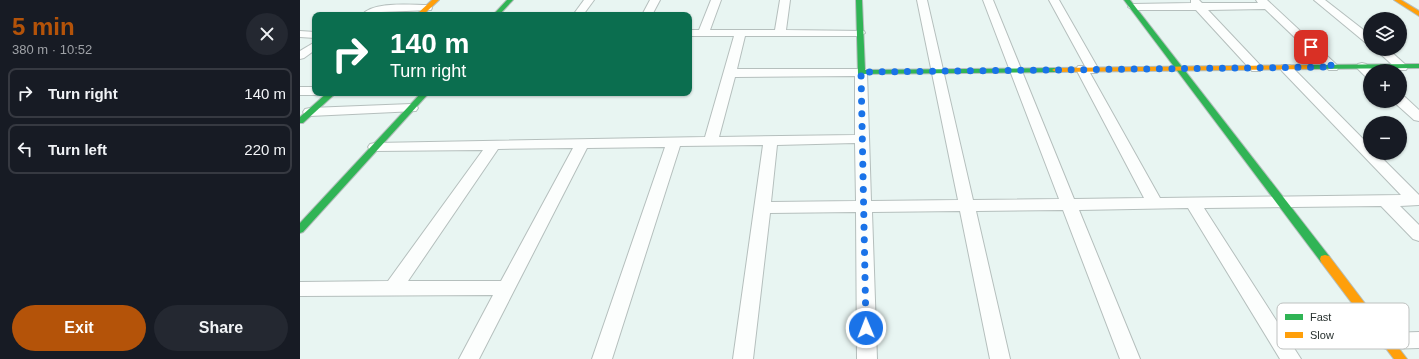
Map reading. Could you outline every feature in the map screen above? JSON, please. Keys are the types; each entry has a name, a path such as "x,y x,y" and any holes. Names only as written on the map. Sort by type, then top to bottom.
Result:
{"street":[{"path":"372,12 381,9 423,11 436,0"},
{"path":"499,12 510,0"},
{"path":"580,12 589,0"},
{"path":"649,12 655,0"},
{"path":"703,33 716,0"},
{"path":"780,32 785,0"},
{"path":"860,0 867,359"},
{"path":"922,0 1000,359"},
{"path":"988,0 1130,359"},
{"path":"1054,0 1155,203"},
{"path":"1319,0 1363,35"},
{"path":"1397,0 1419,14"},
{"path":"1196,3 1256,68"},
{"path":"1130,4 1264,3 1333,67"},
{"path":"1130,4 1358,303"},
{"path":"711,141 741,32"},
{"path":"692,33 860,33"},
{"path":"300,34 312,34"},
{"path":"300,57 312,47"},
{"path":"1389,56 1398,64"},
{"path":"300,57 312,59"},
{"path":"1407,67 1419,66"},
{"path":"730,73 1333,67 1363,70"},
{"path":"1286,68 1417,200"},
{"path":"300,91 312,91"},
{"path":"300,121 329,96"},
{"path":"300,229 421,96"},
{"path":"1407,106 1419,117"},
{"path":"310,112 411,108"},
{"path":"375,147 862,139"},
{"path":"743,359 771,140"},
{"path":"602,359 674,142"},
{"path":"470,359 582,144"},
{"path":"393,289 492,146"},
{"path":"1385,200 1419,235"},
{"path":"762,208 1417,200"},
{"path":"1192,202 1277,337"},
{"path":"300,289 506,288"},
{"path":"1409,340 1419,340"},
{"path":"1285,349 1291,359"},
{"path":"1393,349 1401,359"}],"traffic: fast":[{"path":"499,12 510,0"},
{"path":"859,0 861,72 1056,70"},
{"path":"1127,0 1325,259"},
{"path":"1310,67 1419,66"},
{"path":"300,121 329,96"},
{"path":"300,229 422,96"}],"traffic: slow":[{"path":"422,12 436,0"},
{"path":"1397,0 1419,14"},
{"path":"1056,70 1310,67"},
{"path":"1325,259 1358,303"},
{"path":"1393,349 1401,359"}],"route":[{"path":"866,328 861,72 1333,67 1311,47"}]}
